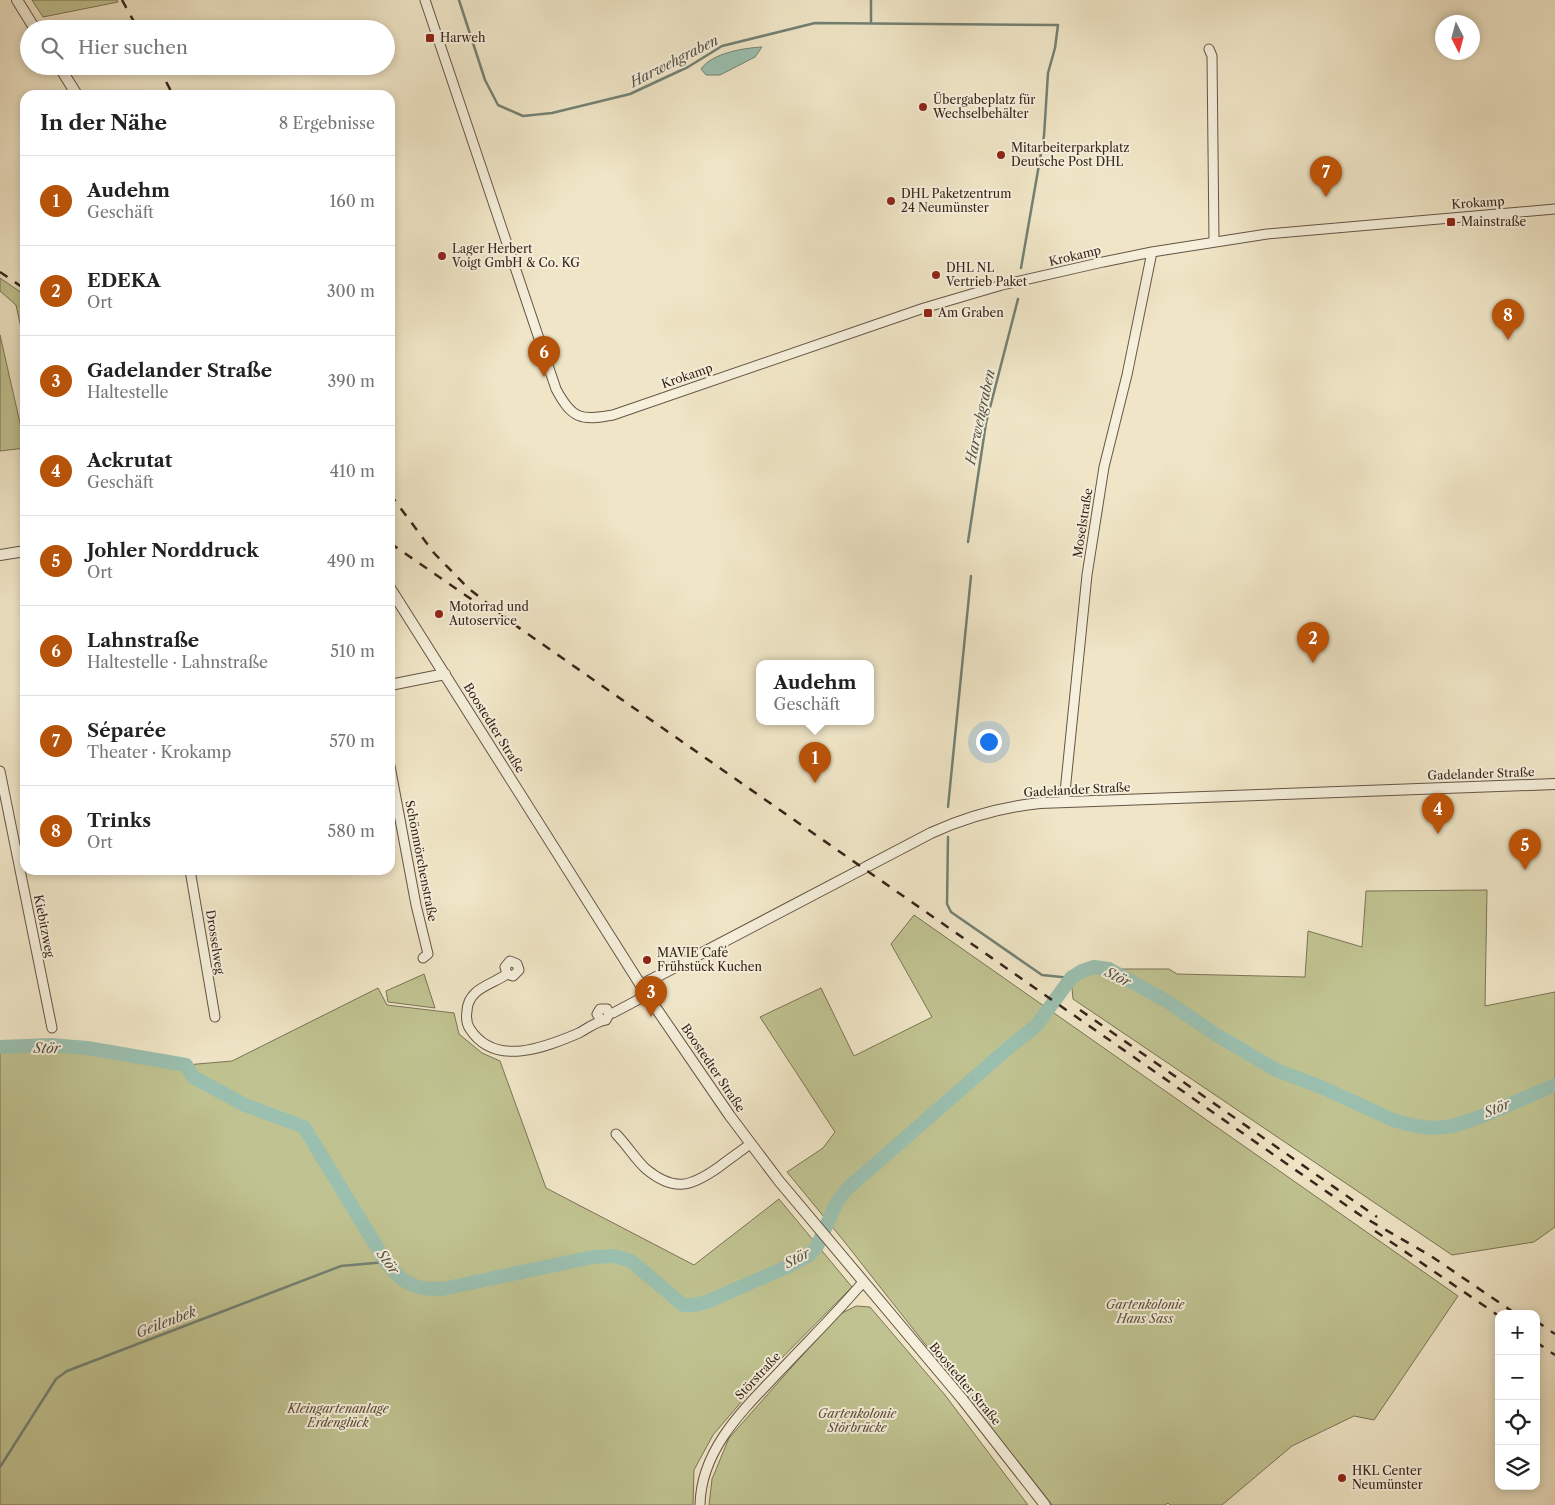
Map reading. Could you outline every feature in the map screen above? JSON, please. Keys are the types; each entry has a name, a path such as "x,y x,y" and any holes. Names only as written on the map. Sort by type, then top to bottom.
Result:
{"street":[{"path":"17,0 29,20"},
{"name":"Krokamp","path":"425,0 556,390 563,403 570,410 590,419 613,415 978,291 1152,252 1214,241 1332,228 1555,209"},
{"path":"1209,49 1212,56 1214,241"},
{"path":"65,75 74,90"},
{"name":"Moselstraße","path":"1064,802 1092,541 1107,453 1127,375 1152,252"},
{"path":"0,555 20,553"},
{"name":"Boostedter Straße","path":"395,596 647,995 750,1144 816,1226 963,1400 1012,1461 1044,1505"},
{"path":"395,684 445,674"},
{"name":"Kiebitzweg","path":"0,771 20,870"},
{"name":"Gadelander Straße","path":"641,985 931,832 955,822 996,810 1033,804 1064,802 1555,784"},
{"name":"Schönmörchenstraße","path":"395,793 416,905 428,954 423,958"},
{"name":"Kiebitzweg","path":"21,875 52,1028"},
{"name":"Drosselweg","path":"191,875 215,1017"},
{"path":"507,974 477,991 469,1000 466,1017 470,1029 475,1036 494,1048 514,1052 530,1050 580,1032 601,1020 606,1020 609,1014 614,1014 647,995"},
{"path":"616,1134 646,1169 661,1179 681,1185 701,1179 750,1144"},
{"name":"Störstraße","path":"700,1505 703,1479 723,1435 741,1412 863,1282"}],"green space":[{"path":"32,0 117,0 118,2 43,17"},
{"path":"0,278 20,292 20,323 16,305 0,291"},
{"path":"0,335 20,423 20,449 0,451"},
{"path":"1487,890 1485,1006 1555,992 1555,1227 1534,1242 1452,1255 1073,999 1071,978 1082,971 1094,967 1109,969 1169,969 1177,974 1305,977 1308,931 1362,947 1366,891"},
{"name":"Gartenkolonie Hans Sass","path":"914,915 1458,1296 1374,1420 1354,1416 1292,1446 1222,1505 1170,1505 1168,1503 1165,1505 1052,1505 787,1172 823,1148 835,1132 760,1017 821,988 854,1056 932,1017 891,944"},
{"path":"424,974 435,1008 388,1002 386,991"},
{"name":"Kleingartenanlage Erdenglück","path":"378,988 387,1005 454,1013 459,1034 482,1053 500,1061 546,1188 694,1265 779,1199 852,1287 760,1380 713,1435 694,1470 693,1505 0,1505 0,1047 51,1045 87,1048 186,1065 232,1061"},
{"name":"Gartenkolonie Störbrücke","path":"856,1306 870,1307 945,1395 1028,1505 709,1505 712,1479 729,1438 838,1315"}],"shaded area":[{"path":"762,47 755,57 720,75 706,75 701,69 720,55 738,50"}],"waterway":[{"name":"Harwehgraben","path":"459,0 485,80 498,105 523,116 552,113 630,94 688,67 722,46 815,23 1058,25 1055,48 1048,73 1044,136 1021,268"},
{"path":"871,0 871,23"},
{"name":"Harwehgraben","path":"968,542 986,423 1018,299"},
{"name":"Harwehgraben","path":"948,807 971,576"},
{"name":"Harwehgraben","path":"948,837 947,904 951,912 1042,975 1071,978"},
{"name":"Stör","path":"0,1047 51,1045 87,1048 186,1065 193,1077 245,1105 304,1127 386,1262 410,1284 424,1288 442,1289 593,1257 614,1256 631,1261 683,1305 695,1305 709,1301 789,1266 809,1255 817,1246 837,1202 848,1188 1036,1026 1071,978 1082,971 1094,967 1109,969 1168,1002 1215,1034 1276,1070 1321,1087 1393,1120 1415,1126 1433,1128 1453,1126 1483,1116 1555,1085"},
{"name":"Geilenbek","path":"0,1467 56,1379 67,1371 341,1266 386,1262"}],"railway":[{"path":"122,0 133,20"},
{"path":"163,75 170,90"},
{"path":"0,272 20,286"},
{"path":"395,501 434,553 468,588 515,625 1360,1215 1431,1256 1510,1310"},
{"path":"395,546 484,608"},
{"path":"1080,1010 1377,1217"},
{"path":"1375,1231 1495,1313"},
{"path":"1540,1324 1555,1334"},
{"path":"1540,1345 1555,1355"}],"place":[{"name":"Harweh","path":"430,38"},
{"name":"Übergabeplatz für Wechselbehälter","path":"923,107"},
{"name":"Mitarbeiterparkplatz Deutsche Post DHL","path":"1001,155"},
{"name":"Séparée","path":"1326,197"},
{"name":"DHL Paketzentrum 24 Neumünster","path":"891,201"},
{"name":"Mainstraße","path":"1451,222"},
{"name":"Lager Herbert Voigt GmbH & Co. KG","path":"442,256"},
{"name":"DHL NL Vertrieb Paket","path":"936,275"},
{"name":"Am Graben","path":"928,313"},
{"name":"Trinks","path":"1508,340"},
{"name":"Lahnstraße","path":"544,377"},
{"name":"Motorrad und Autoservice","path":"439,614"},
{"name":"EDEKA","path":"1313,663"},
{"name":"Audehm","path":"815,783"},
{"name":"Ackrutat","path":"1438,834"},
{"name":"Johler Norddruck","path":"1525,870"},
{"name":"MAVIE Café Frühstück Kuchen","path":"647,960"},
{"name":"Gadelander Straße","path":"651,1017"},
{"name":"HKL Center Neumünster","path":"1342,1478"}]}
